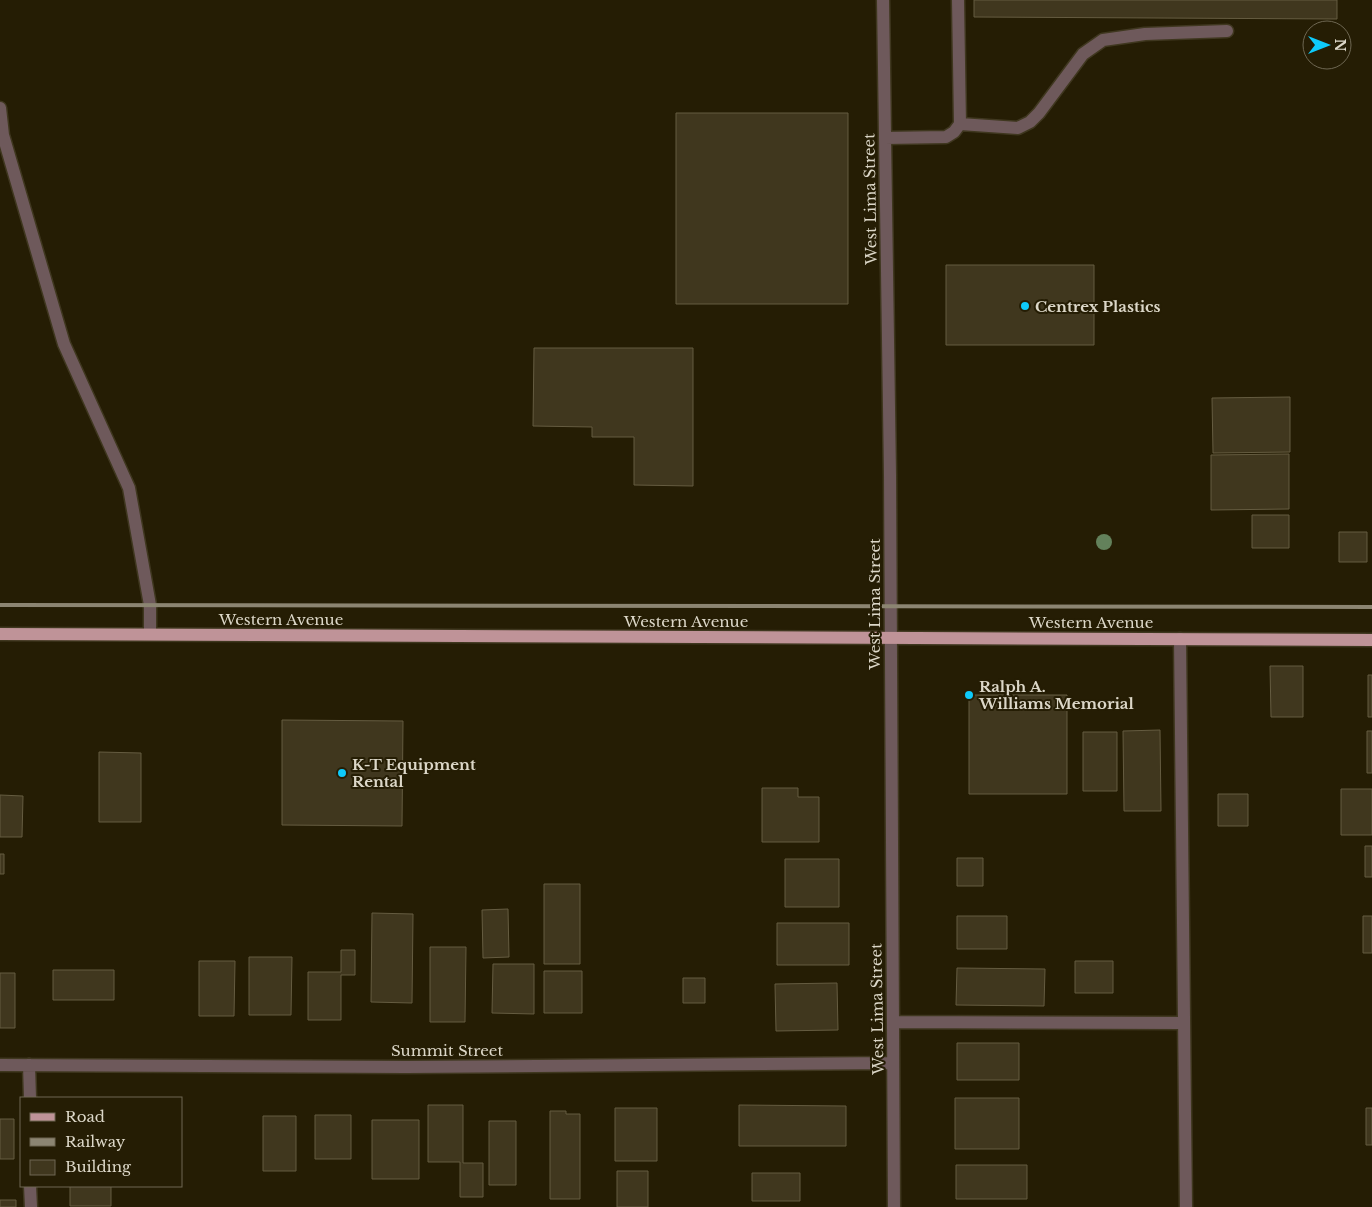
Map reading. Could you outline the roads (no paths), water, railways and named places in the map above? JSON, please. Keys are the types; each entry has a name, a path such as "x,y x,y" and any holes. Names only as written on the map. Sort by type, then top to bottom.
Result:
{"main road":[{"name":"Western Avenue","path":"0,634 1372,640"}],"street":[{"name":"West Lima Street","path":"883,0 890,475 894,1207"},
{"path":"885,138 946,137 954,132 960,124 958,0"},
{"path":"960,124 1018,128 1030,122 1039,114 1083,54 1103,40 1144,34 1227,31"},
{"path":"0,108 3,135 64,344 129,488 150,605 150,634"},
{"path":"1180,639 1186,1207"},
{"path":"893,1022 1184,1023"},
{"name":"Summit Street","path":"0,1065 406,1067 893,1063"},
{"path":"29,1065 30,1097"},
{"path":"30,1187 31,1207"}],"railway":[{"path":"0,605 1372,607"}],"place":[{"name":"Centrex Plastics","path":"1025,306"},
{"name":"Ralph A. Williams Memorial","path":"969,695"},
{"name":"K-T Equipment Rental","path":"342,773"}]}
